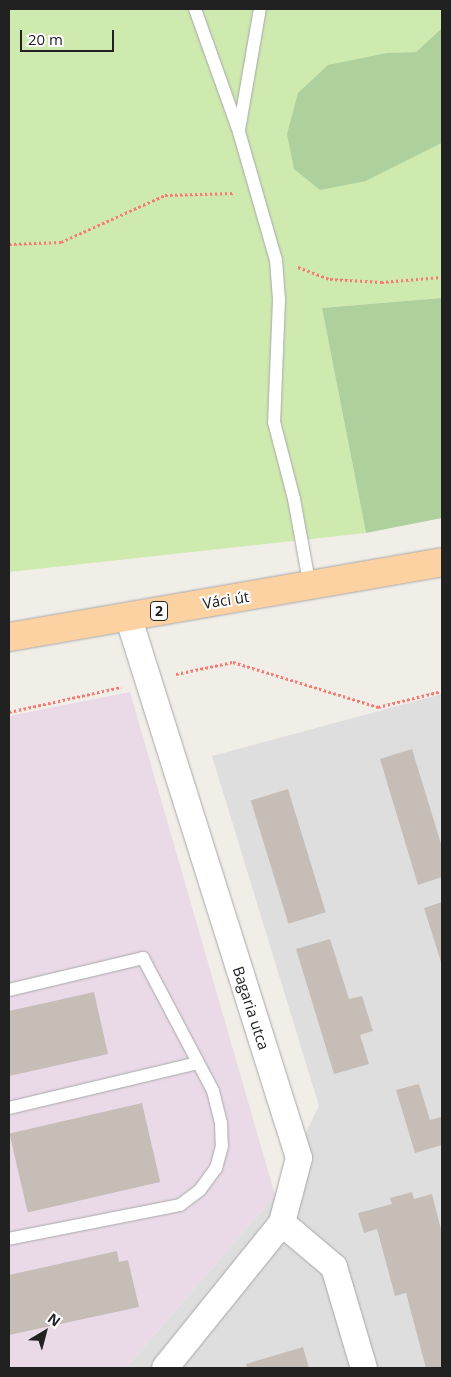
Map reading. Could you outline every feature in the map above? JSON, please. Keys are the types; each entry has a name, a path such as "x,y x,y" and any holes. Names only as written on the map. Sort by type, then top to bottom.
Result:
{"main road":[{"name":"Váci út","path":"9,637 310,587 442,562"}],"street":[{"name":"Bagaria utca","path":"128,616 299,1158 282,1223 164,1368"},
{"path":"282,1223 334,1267 364,1368"}],"lane":[{"path":"195,9 239,132 255,193 276,260 279,300 274,422 294,499 310,587"},
{"path":"239,132 260,9"},
{"path":"9,990 143,958 213,1091 221,1123 222,1146 216,1168 200,1190 180,1205 9,1240"},
{"path":"9,1108 198,1063"}],"path":[{"path":"9,244 61,242 165,196 255,193"},
{"path":"276,260 330,278 381,282 442,277"},
{"path":"170,675 233,662 378,707 442,691"},
{"path":"9,712 128,685"}],"shaded area":[{"path":"130,692 275,1195 126,1368 9,1368 9,716"},
{"path":"442,694 442,1368 126,1368 275,1195 319,1106 212,756"}],"green space":[{"path":"9,9 442,9 442,28 416,52 387,53 366,181 442,143 442,298 322,308 366,533 9,572"},
{"path":"442,28 442,143 366,181 320,190 294,169 287,134 298,93 328,65 387,53 416,52"},
{"path":"442,298 442,518 366,533 322,308"}],"building":[{"path":"412,749 442,847 442,877 418,885 380,759"},
{"path":"288,789 326,912 288,924 251,800"},
{"path":"442,902 442,965 424,908"},
{"path":"330,939 349,999 362,996 373,1031 360,1035 369,1064 334,1074 296,949"},
{"path":"94,992 108,1054 9,1076 9,1011"},
{"path":"419,1084 430,1120 441,1117 442,1145 415,1153 396,1090"},
{"path":"142,1103 160,1182 28,1213 9,1134"},
{"path":"412,1192 414,1199 432,1194 442,1233 442,1368 426,1368 406,1293 395,1296 377,1229 364,1233 358,1213 392,1204 390,1198"},
{"path":"117,1251 119,1262 128,1260 139,1307 9,1335 9,1275"},
{"path":"303,1347 309,1368 247,1368 246,1364"}]}
